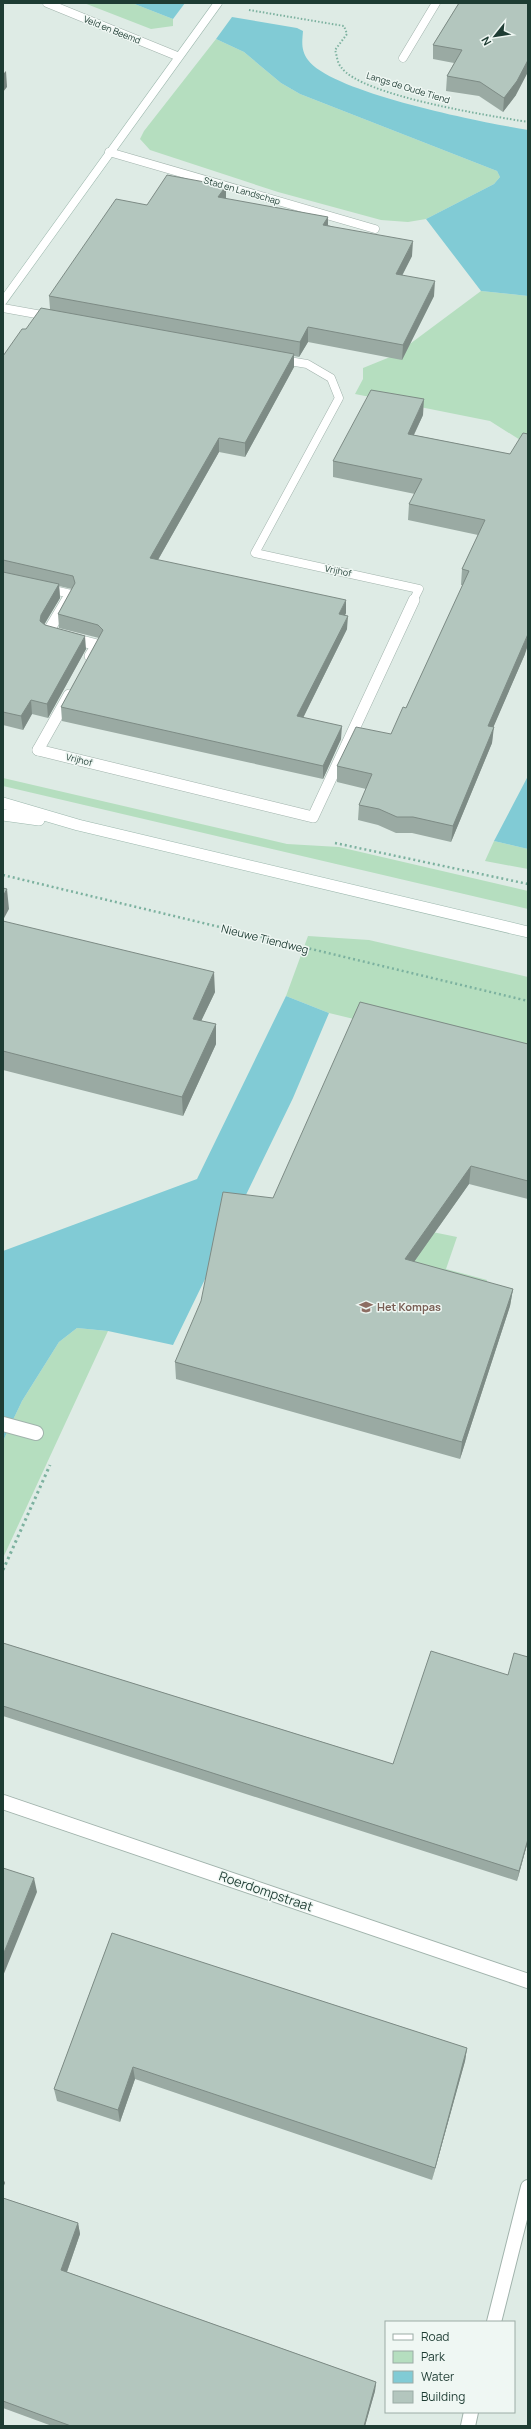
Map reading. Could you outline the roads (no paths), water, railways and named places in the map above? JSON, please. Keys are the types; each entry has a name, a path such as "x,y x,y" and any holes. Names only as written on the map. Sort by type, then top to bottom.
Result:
{"street":[{"name":"Veld en Beemd","path":"47,3 177,56"},
{"path":"403,58 436,3"},
{"path":"3,301 177,56 218,4"},
{"name":"Stad en Landschap","path":"109,152 375,229"},
{"path":"3,308 65,319"},
{"name":"Vrijhof","path":"75,684 38,750 313,817 419,589 255,553 338,398 331,378 307,364 268,357"},
{"path":"33,586 71,594 48,632 97,644 86,664"},
{"path":"3,803 78,825 528,932"},
{"path":"3,815 78,825"},
{"path":"3,1424 36,1433"},
{"name":"Roerdompstraat","path":"3,1802 528,1981"},
{"path":"494,2321 528,2187"},
{"path":"468,2426 471,2413"}],"water":[{"path":"132,3 185,3 173,19"},
{"path":"232,17 297,28 303,31 302,46 308,60 323,72 346,84 411,105 479,121 528,130 528,296 481,291 426,219 494,184 500,177 497,171 300,94 281,83 244,52 216,39"},
{"path":"528,776 528,849 494,841"},
{"path":"286,996 329,1013 293,1098 173,1345 108,1331 77,1328 59,1342 22,1401 3,1441 3,1251 197,1179"}],"place":[{"name":"Het Kompas","path":"366,1307"}]}
